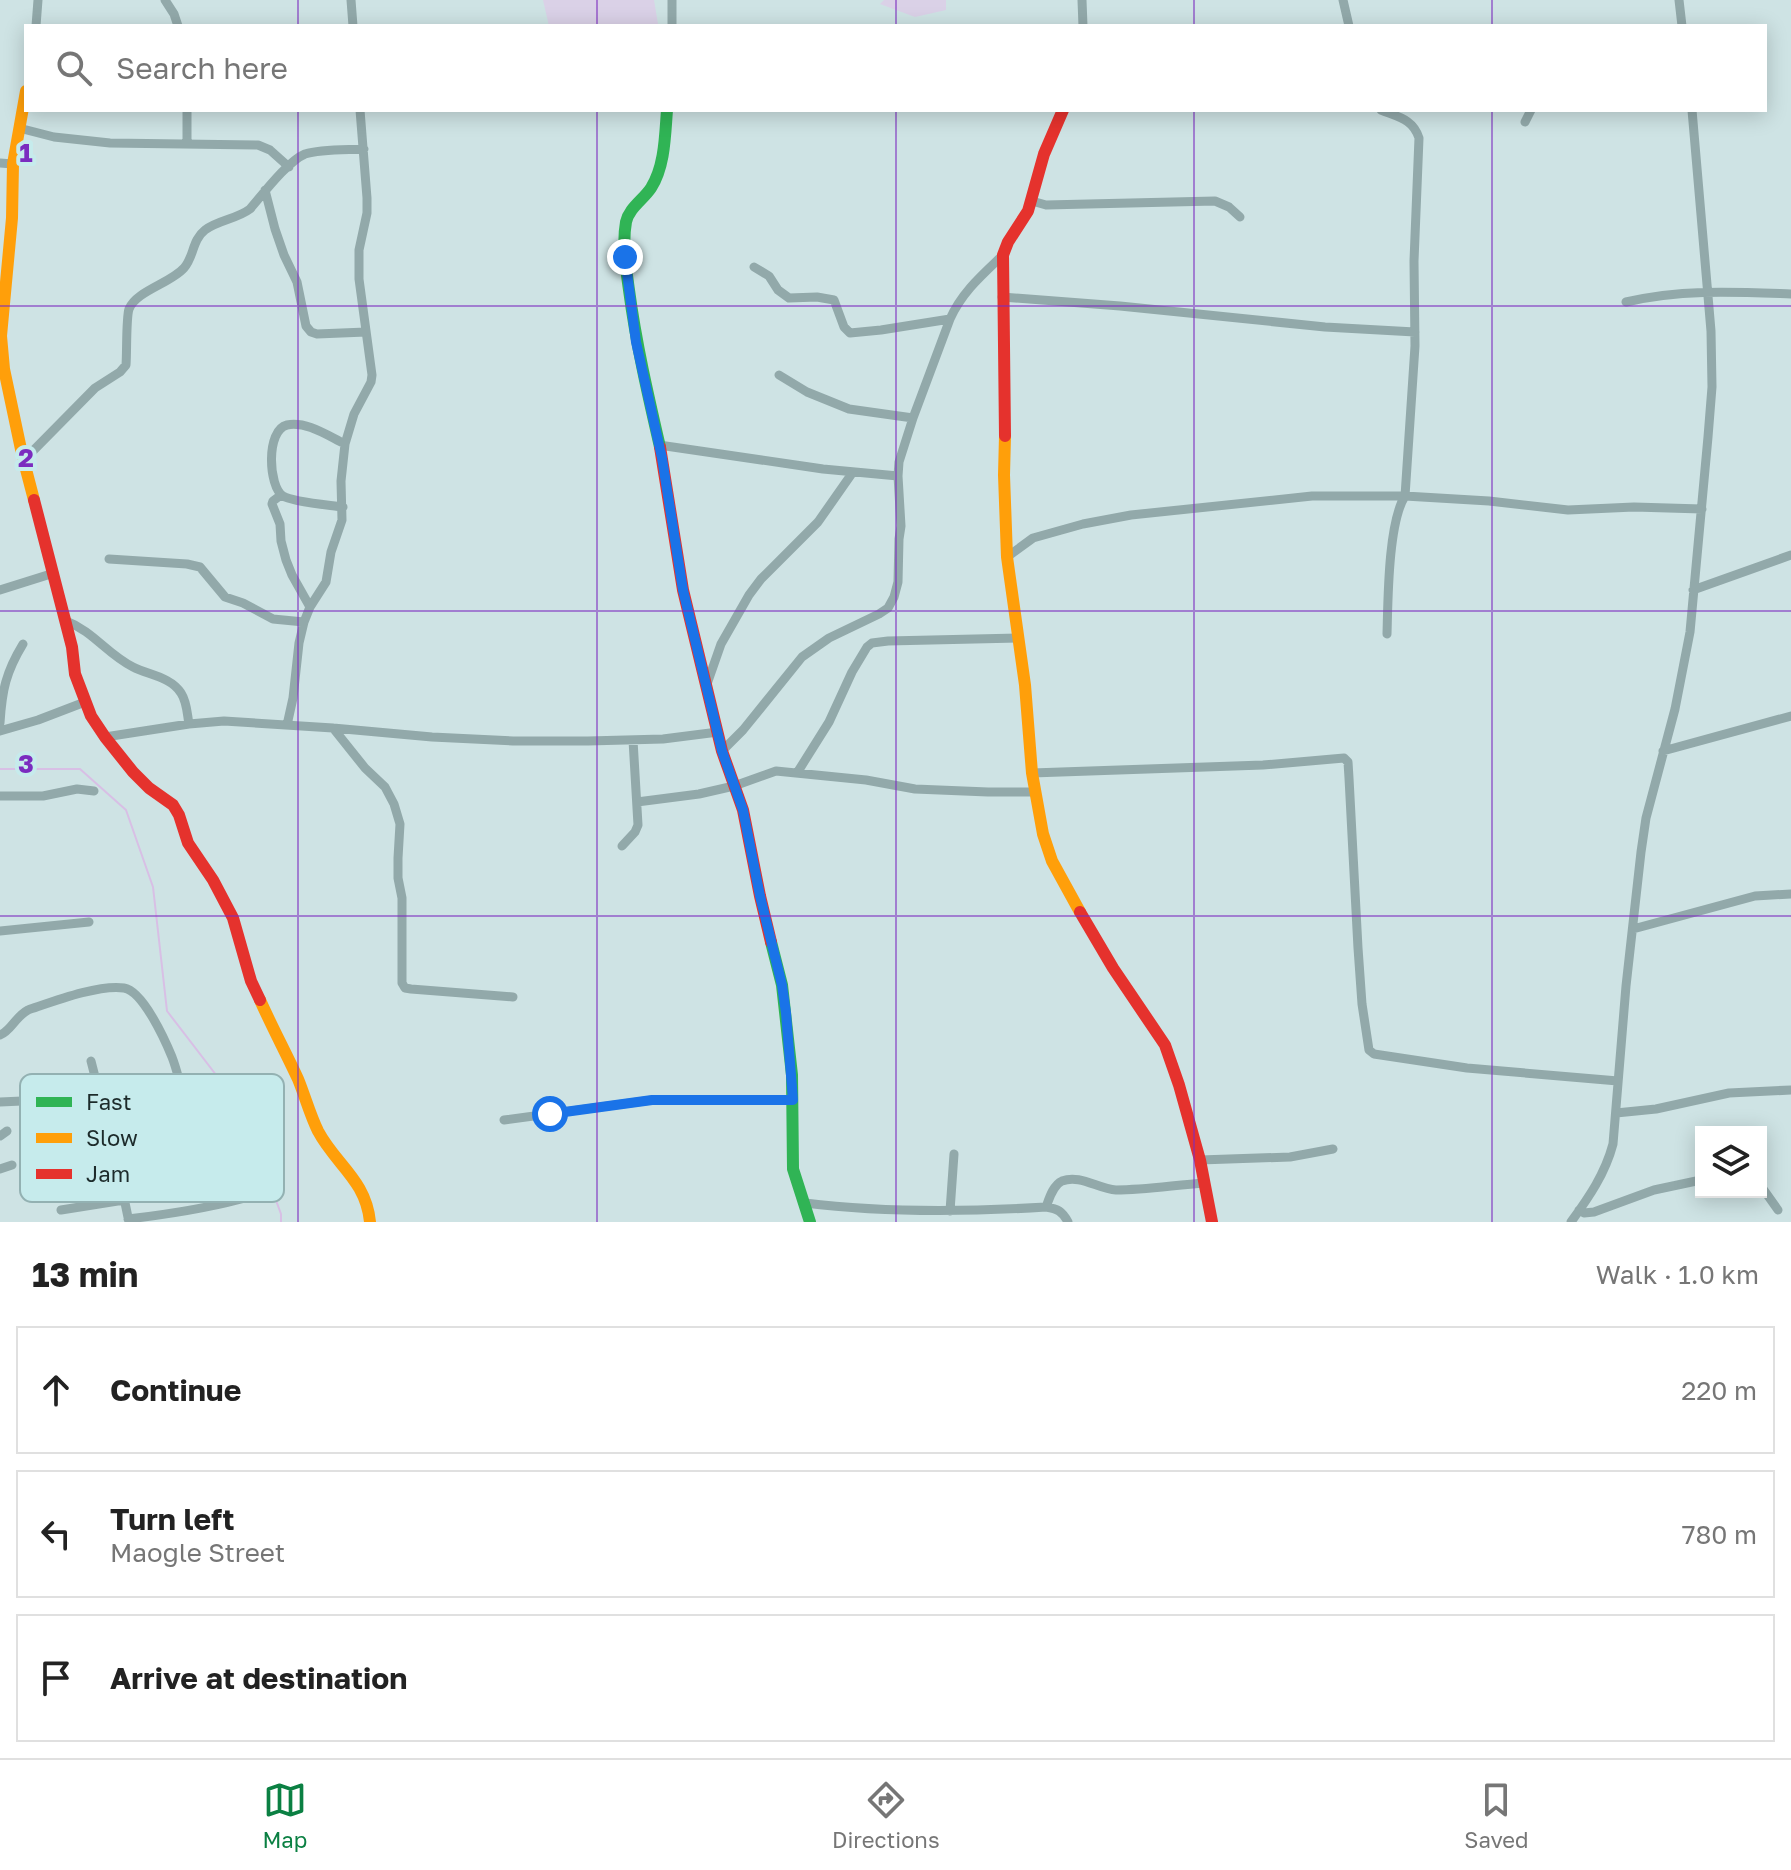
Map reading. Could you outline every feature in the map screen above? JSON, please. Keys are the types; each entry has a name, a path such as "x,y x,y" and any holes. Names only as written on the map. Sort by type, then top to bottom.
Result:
{"street":[{"path":"36,24 38,0"},
{"path":"165,0 177,24"},
{"path":"351,0 353,24"},
{"path":"672,0 672,24"},
{"path":"1082,0 1083,24"},
{"path":"1343,0 1349,24"},
{"path":"1679,0 1682,24"},
{"path":"24,102 19,128 6,164 12,218 1,307 1,336 23,461 66,621 75,674 91,716 105,737 133,772 173,805 179,815 188,843 213,880 237,927 251,981 298,1080 315,1125 361,1190 370,1222"},
{"path":"187,112 187,143"},
{"path":"287,725 304,622 326,582 328,561 339,534 345,444 354,414 372,375 359,279 359,250 367,213 360,112"},
{"path":"667,112 657,175 651,188 627,217 624,236 636,342 659,445 683,590 722,751 743,810 782,985 793,1100 793,1169 810,1222"},
{"path":"1062,112 1044,154 1032,201 1003,255 1007,557 1019,638 1032,773 1043,834 1052,861 1105,955 1165,1045 1200,1160 1212,1222"},
{"path":"1386,112 1407,120 1416,128 1419,138 1414,261 1415,332 1405,496 1397,513 1387,634"},
{"path":"1525,122 1530,112"},
{"path":"1571,1222 1596,1186 1613,1144 1646,818 1683,677 1690,632 1712,387 1711,331 1692,112"},
{"path":"19,128 54,137 110,143 258,145 270,150 289,167"},
{"path":"23,461 95,388 126,365 129,310 134,301 183,270 201,233 245,213 302,155 364,149"},
{"path":"265,190 284,255 297,282 306,326 317,334 366,332"},
{"path":"1032,201 1046,205 1215,201 1229,207 1240,217"},
{"path":"722,751 802,657 829,638 888,608 898,582 901,526 898,476 913,418 957,303 967,289 1003,255"},
{"path":"754,267 769,276 778,290 789,298 834,300 844,327 850,333 950,319"},
{"path":"1626,302 1707,291 1791,294"},
{"path":"1002,297 1325,327 1415,332"},
{"path":"779,375 807,392 849,409 913,418"},
{"path":"343,507 281,495 271,467 274,435 281,427 292,424 304,426 345,444"},
{"path":"659,445 898,476"},
{"path":"707,684 721,644 749,595 818,522 853,472"},
{"path":"281,495 272,504 280,524 282,549 310,607"},
{"path":"1007,557 1033,538 1083,524 1131,515 1312,496 1405,496 1568,510 1634,507 1702,509"},
{"path":"1693,590 1791,555"},
{"path":"109,559 200,567 225,597 273,619 304,622"},
{"path":"0,590 54,573"},
{"path":"66,621 88,631 113,655 133,667 172,683 186,705 189,724"},
{"path":"797,773 829,722 852,672 872,643 1019,638"},
{"path":"0,723 2,694 11,664 23,644"},
{"path":"0,731 85,702"},
{"path":"1663,751 1791,716"},
{"path":"105,737 224,721 475,739 633,740 718,732"},
{"path":"333,728 365,768 385,787 399,816 398,878 402,898 402,983 405,988 513,997"},
{"path":"622,846 638,825 633,740"},
{"path":"1032,773 1263,765 1344,758 1348,762 1362,1004 1369,1050 1374,1054 1467,1068 1618,1081"},
{"path":"637,802 699,794 734,786 768,773 785,772 866,780 915,789 1035,792"},
{"path":"0,796 43,796 77,789 94,791"},
{"path":"1633,929 1755,896 1791,894"},
{"path":"0,931 89,922"},
{"path":"0,1035 5,1034 19,1015 28,1010 97,990 120,987 131,990 145,1005 172,1057 176,1074"},
{"path":"91,1061 94,1074"},
{"path":"1616,1113 1656,1109 1729,1093 1791,1090"},
{"path":"504,1120 652,1100 793,1100"},
{"path":"0,1102 20,1101"},
{"path":"1200,1160 1290,1157 1333,1149"},
{"path":"950,1211 954,1154"},
{"path":"0,1169 12,1165"},
{"path":"1046,1207 1055,1186 1062,1181 1077,1180 1116,1190 1204,1183"},
{"path":"1579,1210 1594,1212 1654,1190 1695,1181"},
{"path":"1767,1194 1778,1210"},
{"path":"61,1210 111,1202"},
{"path":"128,1221 187,1217 231,1202"},
{"path":"805,1203 950,1211 1046,1207 1062,1212 1068,1222"}],"shaded area":[{"path":"543,0 654,0 658,24 549,24"},
{"path":"884,0 946,0 946,10 915,17 880,4"}],"waterway":[{"path":"0,769 80,769 126,810 153,887 167,1011 215,1074"},
{"path":"277,1202 281,1222"}],"traffic: fast":[{"path":"660,447 635,330 624,239 628,217 656,179 664,150 667,112"},
{"path":"771,942 782,985 792,1075 793,1169 810,1222"}],"traffic: slow":[{"path":"24,102 13,164 12,218 1,336 4,369 34,500"},
{"path":"1005,436 1007,557 1025,685 1032,773 1043,834 1052,861 1080,912"},
{"path":"260,1000 298,1079 312,1119 325,1143 357,1184 370,1222"}],"traffic: jam":[{"path":"1005,436 1003,255 1028,211 1044,154 1062,112"},
{"path":"660,447 683,590 722,751 743,810 771,942"},
{"path":"34,500 72,647 75,674 91,716 133,772 173,805 179,815 188,843 213,880 233,918 251,981 260,1000"},
{"path":"1080,912 1165,1045 1200,1160 1212,1222"}],"route":[{"path":"550,1114 652,1100 793,1100 782,985 743,810 722,751 683,590 662,458 636,342 625,257"}]}
